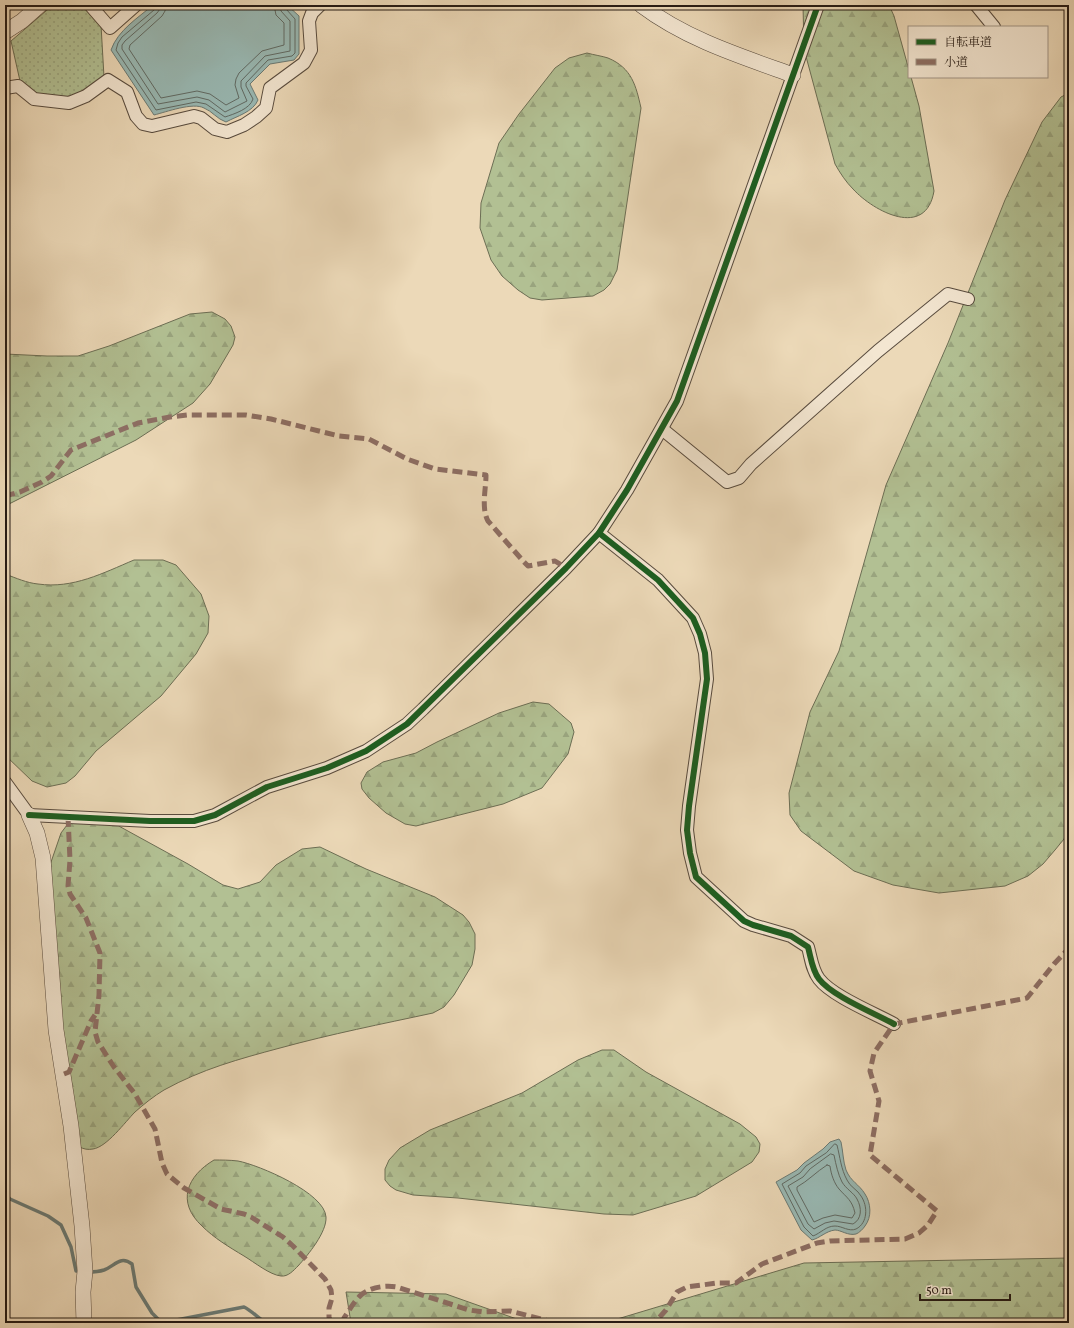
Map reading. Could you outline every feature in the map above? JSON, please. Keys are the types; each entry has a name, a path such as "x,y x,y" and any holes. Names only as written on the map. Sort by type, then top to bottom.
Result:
{"street":[{"path":"5,32 22,21 40,5"},
{"path":"90,5 110,28 136,5"},
{"path":"641,5 689,35 727,52 793,75"},
{"path":"29,816 150,821 194,821 215,815 267,787 327,768 366,751 407,724 560,574 599,533 627,490 677,401 818,5"},
{"path":"976,5 993,26"},
{"path":"5,88 18,86 34,99 69,103 86,96 108,80 127,92 136,116 143,124 152,126 194,116 201,118 215,129 227,132 244,125 256,117 266,108 270,88 304,63 311,50 310,21 312,8"},
{"path":"662,429 727,482 739,478 751,464 878,351 948,294 968,299"},
{"path":"599,533 658,580 693,618 700,634 705,653 707,679 687,830 696,877 744,921 791,936 808,947 814,969 819,979 831,991 894,1024"},
{"path":"5,782 29,816 37,833 43,858 56,1030 71,1126 82,1226 85,1271 83,1292 84,1323"}],"green space":[{"path":"53,5 82,5 101,25 104,77 83,94 69,98 36,94 20,81 11,41"},
{"path":"803,5 889,5 894,16 908,66 908,78 911,78 919,106 934,191 929,206 921,214 910,218 898,217 873,206 862,198 843,177 835,164 804,49"},
{"path":"587,53 608,58 616,62 628,72 635,85 641,108 617,270 610,284 604,290 593,296 542,300 530,298 502,276 491,260 480,228 481,203 499,143 519,114 555,68 569,58"},
{"path":"1069,93 1069,827 1064,839 1043,864 1028,876 1005,886 939,893 893,885 854,871 801,831 790,815 789,793 810,712 839,651 886,485 948,343 1005,200 1042,122 1061,97"},
{"path":"212,312 225,319 231,326 235,337 233,345 210,384 193,403 136,440 5,506 5,354 78,356 109,346 190,314"},
{"path":"134,560 163,560 176,565 201,594 209,616 208,633 196,654 161,696 96,751 75,776 66,783 47,787 32,781 5,755 5,574 34,583 51,585 63,584 88,579"},
{"path":"533,702 549,704 571,723 574,732 568,754 542,788 503,804 416,826 405,824 386,813 369,798 362,789 361,783 367,772 383,762 416,753 499,713"},
{"path":"85,815 106,819 223,885 238,889 260,882 276,865 302,849 320,847 366,869 435,897 463,915 469,922 475,934 475,949 472,965 454,995 444,1007 433,1013 356,1029 299,1043 207,1070 164,1090 153,1097 135,1112 116,1134 104,1144 93,1149 83,1148 69,1139 49,868 61,833 67,825"},
{"path":"602,1050 614,1050 646,1072 740,1124 756,1137 760,1144 759,1152 752,1162 696,1196 633,1215 604,1214 458,1198 413,1195 396,1190 385,1180 385,1169 389,1160 400,1148 430,1130 522,1093 578,1060"},
{"path":"214,1160 238,1161 275,1174 303,1190 315,1199 323,1208 326,1217 320,1236 307,1256 291,1273 281,1276 267,1271 227,1246 202,1226 194,1217 189,1208 187,1199 188,1190 191,1182 197,1174"},
{"path":"1069,1258 1069,1323 604,1323 804,1263"},
{"path":"346,1292 446,1294 528,1323 351,1323"}],"water":[{"path":"153,5 287,5 299,16 299,54 294,60 270,64 250,84 258,100 256,104 249,111 226,122 207,109 199,106 179,108 154,115 111,50 118,36 123,30"},
{"path":"839,1139 841,1142 846,1170 850,1177 863,1191 869,1202 869,1218 860,1232 856,1234 835,1230 812,1240 801,1230 776,1182 797,1170 830,1142"}],"waterway":[{"path":"5,1194 10,1199 48,1216 61,1225 71,1247 76,1271 82,1271"},
{"path":"88,1272 104,1270 121,1261 132,1264 136,1287 152,1313 160,1321 166,1322 244,1307 266,1323"}],"marked path":[{"path":"5,496 20,492 42,482 51,476 71,450 138,423 187,415 246,415 271,419 339,436 369,439 407,459 435,469 486,475 484,504 488,521 528,566 555,561 566,568"},
{"path":"68,817 70,860 68,886 70,894 86,918 100,953 99,995 95,1032 98,1042 114,1067 135,1094 155,1129 162,1163 167,1174 184,1188 221,1209 251,1217 283,1237 293,1246 325,1279 331,1290 332,1298 329,1308 331,1323"},
{"path":"646,1323 658,1319 666,1310 677,1292 687,1287 717,1283 736,1283 762,1264 817,1243 830,1241 905,1239 919,1233 928,1225 937,1211 870,1155 879,1101 870,1071 874,1053 894,1024 1027,998 1069,948"},
{"path":"64,1074 69,1072 95,1015"},
{"path":"345,1323 344,1318 361,1295 374,1288 388,1286 397,1287 469,1310 483,1312 510,1311 557,1323"}],"cycle path":[{"path":"29,815 150,821 194,821 215,815 267,787 327,768 366,751 407,724 566,568 599,533 627,490 677,401 818,5"},
{"path":"599,533 658,580 693,618 700,634 705,653 707,679 687,830 690,853 696,877 744,921 791,936 808,947 815,972 819,979 833,992 894,1024"}]}
